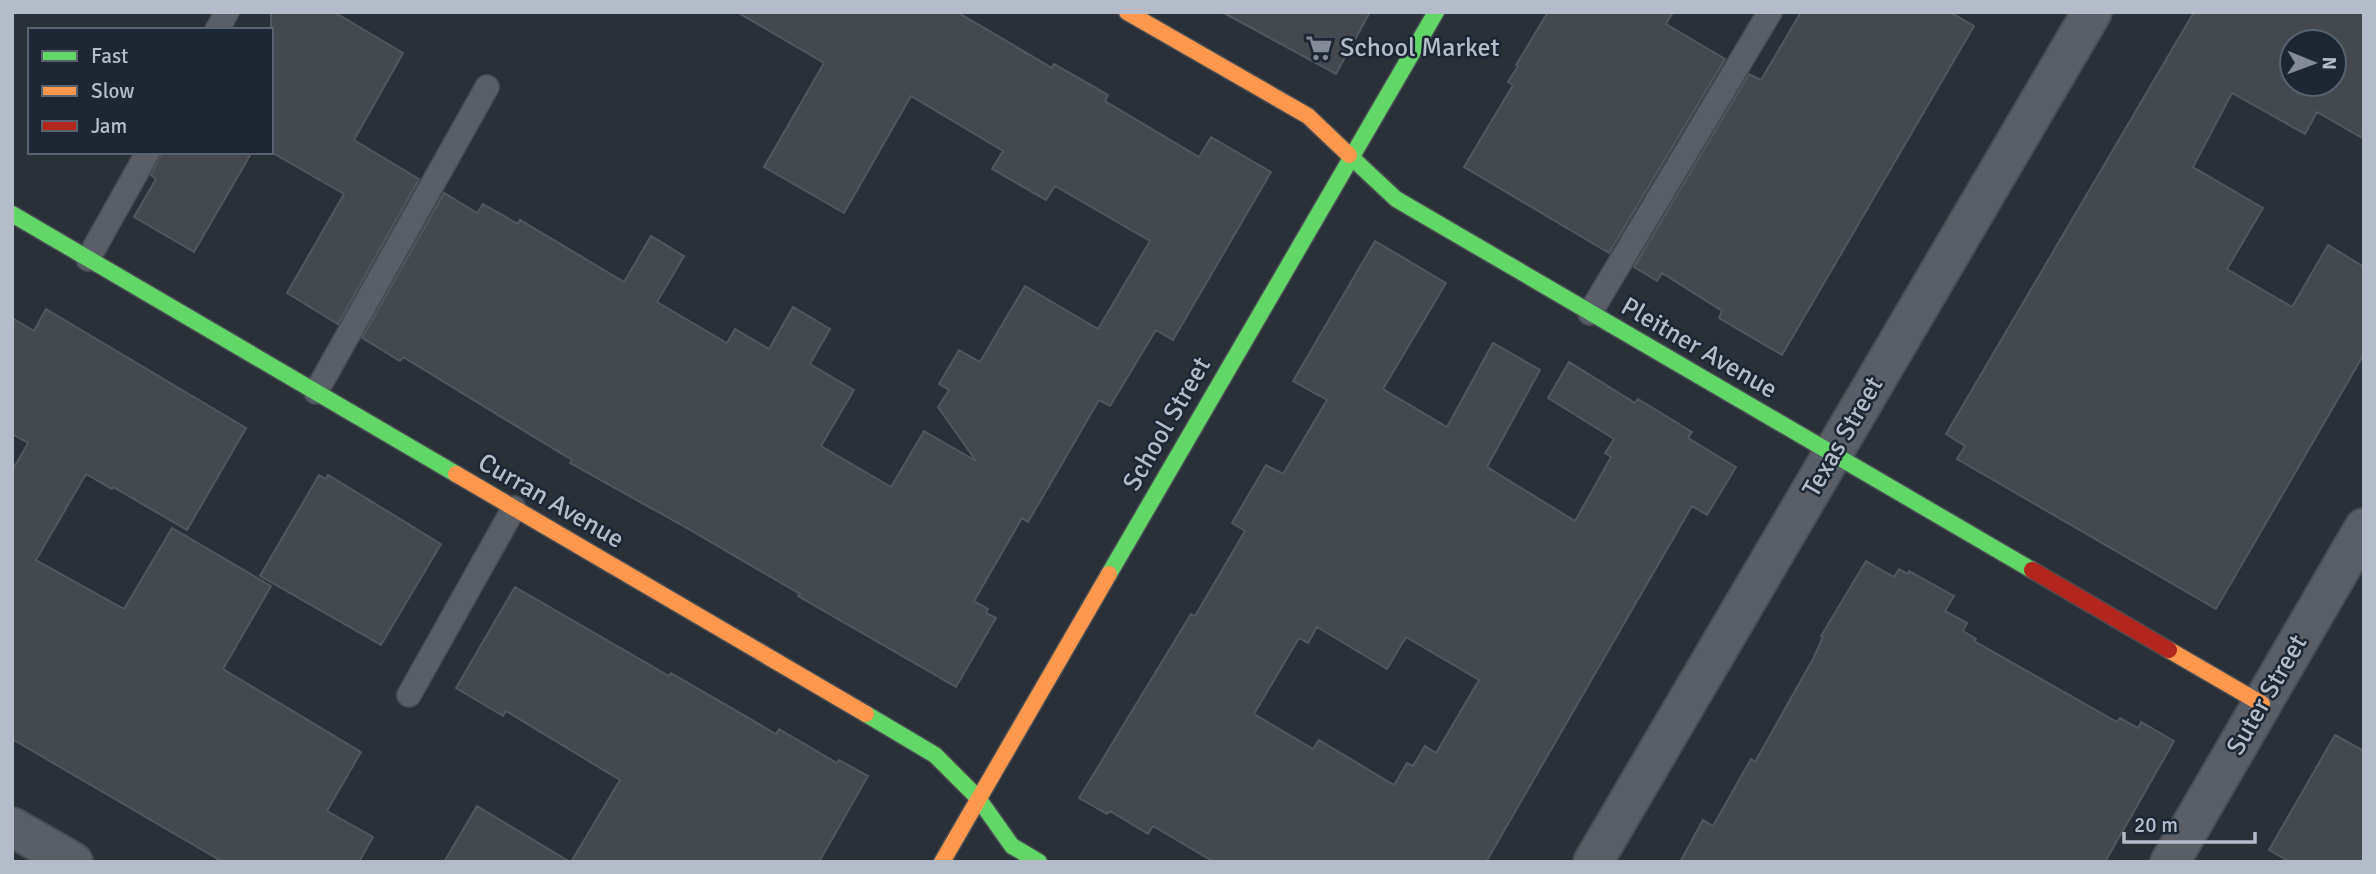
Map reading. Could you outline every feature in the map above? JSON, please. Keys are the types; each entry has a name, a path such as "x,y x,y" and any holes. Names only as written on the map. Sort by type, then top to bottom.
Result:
{"street":[{"name":"Pleitner Avenue","path":"1127,12 1308,116 1396,199 2262,704"},
{"name":"School Street","path":"942,862 1436,12"},
{"name":"Texas Street","path":"1593,862 2092,12"},
{"name":"Curran Avenue","path":"12,214 935,755 978,798 1012,846 1039,862"},
{"name":"Suter Street","path":"2170,862 2364,528"},
{"path":"12,827 73,862"}],"lane":[{"path":"219,28 227,12"},
{"path":"1590,313 1770,12"},
{"path":"316,392 487,87"},
{"path":"88,258 147,154"},
{"path":"409,695 514,508"}],"building":[{"path":"271,12 334,12 403,53 354,140 419,179 338,324 287,293 344,194 273,153"},
{"path":"737,12 957,12 1052,68 1054,64 1108,95 1105,101 1199,157 1211,137 1271,172 1173,340 1156,330 1110,406 1099,400 1028,522 1022,518 974,601 988,609 986,613 996,618 956,687 685,527 570,463 572,460 403,357 400,361 362,338 444,193 477,213 483,204 518,224 520,220 624,282 651,236 684,256 657,302 727,343 735,329 769,349 793,307 830,329 810,364 854,390 821,446 891,487 924,431 976,461 938,407 949,390 939,384 959,350 980,362 1025,286 1098,329 1150,241 1055,186 1046,200 992,169 1003,151 911,96 844,213 764,167 824,63"},
{"name":"School Market","path":"1222,12 1370,12 1336,74"},
{"path":"1548,12 1673,12 1666,24 1725,59 1609,253 1464,167 1513,85 1508,82 1518,66 1516,65"},
{"path":"1801,12 1950,12 1974,26 1782,355 1719,318 1722,311 1662,273 1657,281 1634,267 1749,74 1761,80"},
{"path":"2194,12 2364,12 2364,139 2317,112 2305,134 2232,93 2193,167 2263,208 2227,269 2292,307 2328,245 2364,267 2364,354 2216,609 1957,459 1965,446 1946,434"},
{"path":"161,154 251,154 194,252 134,217 156,179 151,175"},
{"path":"1375,241 1446,283 1383,389 1447,427 1493,343 1540,370 1487,467 1575,521 1611,457 1605,453 1614,439 1548,398 1569,362 1635,403 1638,399 1692,432 1688,438 1736,467 1707,515 1692,506 1486,862 1214,862 1153,826 1148,834 1110,811 1107,814 1079,798 1191,614 1195,616 1245,531 1232,523 1266,465 1283,474 1327,400 1293,381","holes":["1317,627 1387,669 1406,637 1479,680 1436,753 1425,746 1413,766 1407,763 1394,785 1319,740 1313,749 1254,714 1299,638 1308,643"]},
{"path":"46,309 246,428 187,530 86,474 36,560 124,609 172,528 271,586 223,669 361,752 327,811 373,837 359,862 223,862 12,739 12,471 28,443 12,434 12,318 34,331"},
{"path":"319,475 326,479 328,475 441,544 381,645 260,576"},
{"path":"1866,561 1894,577 1899,569 1908,574 1909,571 1954,596 1945,611 1967,623 1963,631 1976,639 1974,641 2117,722 2120,718 2138,728 2141,722 2174,741 2105,862 1680,862 1703,820 1713,826 1751,759 1755,762 1813,659 1823,637 1821,636"},
{"path":"515,587 776,734 779,729 837,763 839,760 868,776 819,862 571,862 620,780 506,711 503,716 456,688"},
{"path":"2335,735 2364,751 2364,862 2290,862 2269,850"},
{"path":"477,806 570,862 444,862"}],"traffic: fast":[{"path":"1109,574 1436,12"},
{"path":"1349,155 1396,199 2032,570"},
{"path":"12,214 456,474"},
{"path":"866,714 935,755 978,798 1012,846 1039,862"}],"traffic: slow":[{"path":"1127,12 1308,116 1349,155"},
{"path":"456,474 866,714"},
{"path":"942,862 1109,574"},
{"path":"2169,650 2262,704"}],"traffic: jam":[{"path":"2032,570 2169,650"}],"place":[{"name":"School Market","path":"1319,48"}]}
